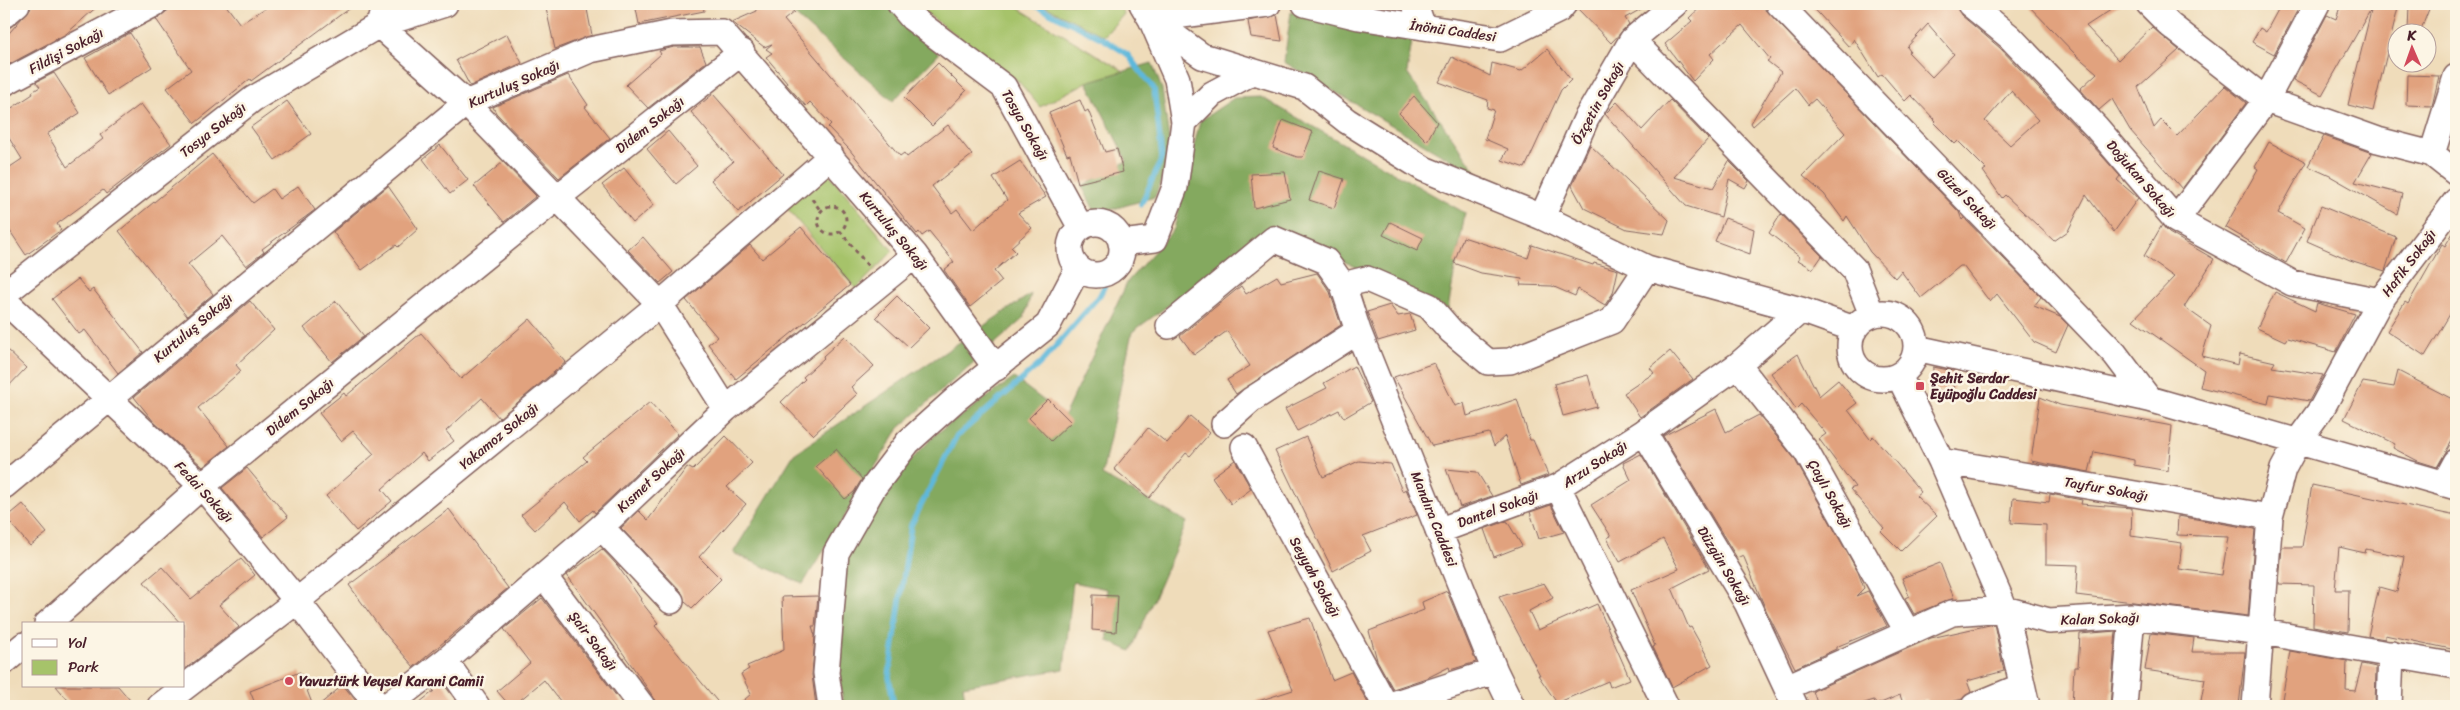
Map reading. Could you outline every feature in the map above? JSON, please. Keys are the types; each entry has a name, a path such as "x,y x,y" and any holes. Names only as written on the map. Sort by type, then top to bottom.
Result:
{"street":[{"path":"4,15 17,4"},
{"name":"Fildişi Sokağı","path":"4,83 154,4"},
{"name":"Tosya Sokağı","path":"4,294 253,99 382,14 445,4"},
{"name":"Tosya Sokağı","path":"900,4 912,18 1004,87 1081,228"},
{"path":"1146,11 1268,4"},
{"name":"İnönü Caddesi","path":"1315,5 1359,17 1419,15 1500,39 1559,10 1564,4"},
{"name":"Özçetin Sokağı","path":"1542,217 1586,119 1632,40 1675,4"},
{"name":"Güzel Sokağı","path":"1779,4 2115,354 2149,399"},
{"name":"Doğukan Sokağı","path":"1970,4 2010,38 2096,127 2176,220 2292,283 2380,301"},
{"path":"2149,4 2170,25 2266,100 2378,140 2432,154 2456,173"},
{"path":"2176,220 2266,100 2317,4"},
{"path":"1121,243 1155,239 1176,188 1184,122 1177,79 1146,11"},
{"path":"1146,11 1202,56 1251,73 1304,88 1347,121 1424,169 1542,217 1647,268 1801,310 1863,322 1886,312 1896,315 1912,329 1916,348 1914,360 1899,376 1879,380 1858,370 1852,360 1849,348 1863,322 1854,269 1632,40"},
{"path":"382,14 660,304 726,409"},
{"name":"Kurtuluş Sokağı","path":"4,486 466,103 590,50 672,34 722,32 742,52 916,255 996,368"},
{"name":"Didem Sokağı","path":"49,622 202,486 558,196 742,52"},
{"path":"1177,79 1202,56"},
{"path":"1184,122 1212,94 1251,73"},
{"path":"2432,154 2456,78"},
{"path":"1177,79 1212,94"},
{"name":"Yakamoz Sokağı","path":"185,687 297,601 660,304 831,156"},
{"name":"Hafik Sokağı","path":"2255,706 2263,632 2270,516 2283,469 2298,441 2322,408 2380,301 2456,201"},
{"path":"1097,224 1105,225 1112,229 1121,243 1120,259 1109,272 1093,275 1078,268 1073,262 1070,248 1081,228 1097,224"},
{"name":"Mandıra Caddesi","path":"1169,326 1274,239 1326,261 1343,285 1358,331 1438,531 1495,671 1512,706"},
{"name":"Kısmet Sokağı","path":"387,706 445,661 601,527 726,409 916,255"},
{"path":"831,706 826,673 836,553 872,488 908,442 956,399 1048,325 1078,268"},
{"path":"1343,285 1368,279 1429,306 1451,331 1488,362 1510,361 1612,322 1647,268"},
{"name":"Fedai Sokağı","path":"4,300 202,486 297,601 378,706"},
{"name":"Arzu Sokağı","path":"1666,706 1558,487 1644,432 1738,365 1801,310"},
{"path":"1224,424 1251,400 1358,331"},
{"path":"1916,348 2149,399 2450,486 2456,462"},
{"name":"Çaylı Sokağı","path":"1738,365 1806,451 1908,633"},
{"path":"1899,376 1941,461 2005,609 2024,696 1974,706"},
{"name":"Düzgün Sokağı","path":"1644,432 1747,603 1791,696"},
{"name":"Seyyah Sokağı","path":"1244,447 1386,706"},
{"name":"Tayfur Sokağı","path":"1941,461 2270,516"},
{"name":"Dantel Sokağı","path":"1438,531 1558,487"},
{"path":"601,527 671,601"},
{"name":"Şair Sokağı","path":"544,576 642,706"},
{"name":"Kalan Sokağı","path":"1791,696 1908,633 1952,613 2005,609 2049,621 2132,616 2263,632 2456,666"},
{"path":"2124,706 2132,616"},
{"path":"4,662 22,646"},
{"path":"2389,706 2391,654"},
{"path":"445,661 477,706"},
{"path":"1386,706 1495,671"},
{"name":"Yakamoz Sokağı","path":"160,706 183,688"}],"path":[{"path":"834,205 842,210 846,223 840,231 832,234 820,228 817,219 824,207 834,205"},
{"path":"840,231 882,283"}],"green space":[{"path":"782,4 888,4 939,54 893,101"},
{"path":"914,4 1011,4 1124,71 1087,82 1040,107 1019,82"},
{"path":"1040,4 1118,4 1124,14 1104,36"},
{"path":"1291,12 1412,41 1407,73 1480,177 1284,62"},
{"path":"1152,63 1162,89 1171,153 1155,197 1096,214 1082,186 1127,161 1087,82"},
{"path":"1261,97 1465,213 1448,309 1273,229 1132,332 1102,475 1187,522 1131,651 1108,641 1107,589 1073,582 1064,669 963,686 966,706 843,706 839,671 845,557 894,478 936,434 1014,378 1064,416 1128,281 1174,229 1200,121 1234,98"},
{"path":"825,169 893,251 856,289 783,204"},
{"path":"1031,294 1024,318 899,428 803,584 733,553 794,454"}],"building":[{"path":"34,4 100,4 66,34 4,67 4,39"},
{"path":"177,4 225,4 240,24 272,4 355,4 251,81 250,79 195,123 167,88 191,70 156,19"},
{"path":"545,4 586,4 592,35 555,49"},
{"path":"635,4 703,4 704,11 639,24"},
{"path":"755,4 783,4 794,12 784,20 900,156 904,153 907,157 948,125 972,155 932,186 952,213 957,209 973,230 1007,200 993,178 1020,161 1046,197 1018,213 1032,228 1011,247 1016,252 994,271 1002,281 970,307 944,270 954,262 929,231 922,236 919,232 917,234 849,149 828,127 831,124 810,102 806,106 786,84 787,82 766,57 772,53 766,49 772,44 764,47 732,22 757,11"},
{"path":"1578,4 1650,4 1625,18 1629,24 1611,43 1577,8"},
{"path":"1704,4 1759,4 1767,11 1959,212 1962,220 1964,218 2041,297 2034,306 2060,317 2068,325 2056,352 2034,342 1997,294 1990,302 1963,266 1960,266 1921,298 1901,271 1895,278 1870,252 1847,216 1844,221 1824,194 1803,176 1845,133 1815,99 1808,105 1795,88 1753,126 1751,123 1781,72 1767,61 1770,59 1742,25 1710,54 1714,59 1693,81 1665,44 1692,21 1689,18"},
{"path":"1810,4 1956,4 1961,15 2000,48 2120,176 2117,180 2138,198 2114,232 2086,195 2068,231 2054,241 2005,195 2002,198 1983,171 1986,169 1958,141 1955,144 1934,123 1936,121 1911,95 1905,101 1882,74 1878,77 1854,39 1849,47","holes":["1928,24 1954,54 1932,77 1908,52 1910,51 1907,47","2011,91 2038,120 2010,145 1985,121"]},
{"path":"2027,4 2120,4 2086,26 2118,60 2152,27 2179,50 2138,87 2154,128 2161,120 2177,136 2225,86 2246,103 2182,189 2130,130 2112,99 2099,110 2080,89 2097,73 2076,55"},
{"path":"2281,4 2297,11 2274,54 2252,42 2260,28 2266,32"},
{"path":"2341,4 2399,4 2395,22 2388,22 2388,49 2373,111 2348,105 2372,7 2322,95 2293,80 2327,15 2336,19"},
{"path":"2409,4 2431,4 2424,22 2408,22"},
{"path":"1277,15 1282,41 1251,37 1248,21"},
{"path":"130,33 152,67 108,95 85,58"},
{"path":"507,34 522,63 470,86 456,60"},
{"path":"674,47 700,47 706,62 648,108 626,85 661,54 659,51"},
{"path":"1547,49 1571,80 1561,90 1525,168 1502,160 1508,149 1485,139 1494,110 1487,108 1488,100 1439,82 1452,57 1490,76 1492,63 1521,71"},
{"path":"938,63 966,91 932,126 904,98"},
{"path":"54,73 80,113 47,134 67,167 103,139 100,135 141,104 171,144 106,194 103,190 57,224 61,230 26,255 4,222 4,171 22,159 4,130 4,113 33,94 32,92 40,87 36,82"},
{"path":"568,75 588,105 585,107 610,138 559,178 496,113 493,107"},
{"path":"2407,75 2439,76 2432,106 2406,105"},
{"path":"713,94 783,174 738,212 711,180 733,162 691,112"},
{"path":"1414,96 1437,122 1427,141 1399,113"},
{"path":"1080,100 1085,112 1088,110 1105,152 1117,149 1123,172 1078,183 1070,154 1067,155 1049,113"},
{"path":"1670,100 1708,139 1674,177 1713,188 1729,161 1749,181 1745,188 1729,179 1721,217 1686,206 1605,114 1617,102 1642,130"},
{"path":"287,101 311,134 275,160 251,127"},
{"path":"1283,120 1313,132 1303,157 1297,157 1273,148"},
{"path":"668,131 697,166 676,184 647,149"},
{"path":"2324,136 2372,153 2355,182 2402,194 2397,214 2330,176 2308,166"},
{"path":"2269,142 2306,162 2278,213 2305,228 2286,263 2225,227 2258,169 2255,167"},
{"path":"440,145 468,180 450,194 423,159"},
{"path":"1590,145 1669,220 1664,234 1627,229 1584,208 1572,186"},
{"path":"212,154 253,203 272,189 279,199 298,186 315,210 262,249 264,252 246,266 222,236 188,264 213,294 187,316 119,231"},
{"path":"503,162 536,196 504,222 474,186"},
{"path":"624,168 654,205 633,223 602,185"},
{"path":"1319,171 1344,179 1334,208 1309,200"},
{"path":"1285,172 1290,199 1254,208 1251,174"},
{"path":"388,186 418,229 398,247 396,245 362,270 333,232"},
{"path":"2321,206 2396,237 2385,271 2350,260 2307,241"},
{"path":"1781,214 1822,256 1813,269 1798,260 1800,257 1769,233"},
{"path":"1725,218 1754,229 1750,254 1715,241"},
{"path":"1390,222 1423,238 1417,251 1383,235"},
{"path":"2162,225 2169,233 2214,259 2184,307 2211,326 2202,356 2238,365 2240,354 2275,362 2272,367 2323,375 2309,401 2270,394 2268,404 2200,387 2204,370 2133,320 2174,277 2144,256"},
{"path":"801,227 850,285 736,379 708,344 717,337 686,300 750,245 762,259"},
{"path":"2456,228 2456,304 2425,356 2387,331 2405,302 2408,304 2442,244 2445,246"},
{"path":"643,237 673,272 660,283 628,250"},
{"path":"1463,237 1528,258 1532,245 1593,265 1594,263 1618,270 1613,293 1605,305 1578,289 1575,296 1552,286 1520,285 1522,279 1481,273 1454,263"},
{"path":"1317,273 1330,292 1341,325 1236,394 1227,380 1250,366 1227,331 1194,355 1180,336 1241,286 1246,294 1277,276 1281,282"},
{"path":"78,279 89,292 93,289 143,352 118,373 85,330 79,334 52,299"},
{"path":"2275,292 2315,311 2317,303 2355,314 2336,352 2287,338 2285,341 2257,328"},
{"path":"897,296 929,328 909,347 876,317"},
{"path":"250,301 274,330 236,365 241,371 198,408 229,446 203,467 154,422 134,397"},
{"path":"336,301 364,336 332,362 304,328"},
{"path":"1390,305 1398,316 1410,314 1415,330 1378,341 1367,312"},
{"path":"530,319 566,362 499,418 482,398 446,431 454,441 428,461 422,453 382,489 392,501 356,531 326,496 374,454 353,431 341,441 319,413 344,393 346,396 421,333 461,379"},
{"path":"845,336 874,366 851,387 857,394 813,435 781,402 805,379 803,377 824,358 823,356"},
{"path":"4,347 26,368 4,391"},
{"path":"1670,351 1693,379 1640,417 1624,393 1654,373 1650,368"},
{"path":"1798,354 1819,396 1838,380 1857,403 1848,410 1870,439 1873,436 1921,492 1916,496 1937,516 1901,551 1881,531 1884,528 1850,489 1855,487 1819,439 1826,434 1801,404 1796,409 1771,373"},
{"path":"1434,363 1455,406 1464,403 1467,416 1517,399 1530,440 1533,440 1548,475 1521,485 1505,436 1494,446 1489,433 1432,446 1394,377"},
{"path":"1354,366 1371,402 1344,418 1339,410 1297,431 1285,409 1327,388 1324,383"},
{"path":"1933,367 1954,371 1953,391 1932,390"},
{"path":"2398,371 2456,401 2456,434 2437,467 2418,461 2393,448 2395,444 2344,419 2363,382 2394,387"},
{"path":"1588,375 1597,407 1563,416 1554,384"},
{"path":"2040,397 2060,405 2172,426 2168,471 2134,465 2134,460 2094,452 2089,472 2031,461"},
{"path":"1048,399 1071,422 1051,441 1029,418"},
{"path":"650,402 678,434 595,513 593,510 580,521 565,502 535,530 521,515 587,461 583,457"},
{"path":"1716,409 1726,432 1759,415 1794,458 1858,572 1864,588 1856,596 1868,591 1887,626 1836,647 1836,649 1795,668 1766,610 1743,555 1737,558 1663,436"},
{"path":"1190,416 1210,433 1190,456 1186,453 1149,498 1114,469 1148,428 1167,443"},
{"path":"726,436 752,463 727,487 746,504 699,557 721,579 692,608 685,602 681,591 621,528 639,511 648,520 687,467 693,470"},
{"path":"1306,437 1323,477 1359,461 1391,464 1402,491 1406,489 1417,515 1363,536 1371,551 1333,571 1275,451"},
{"path":"836,449 862,479 854,492 845,499 816,466"},
{"path":"1641,454 1709,569 1672,588 1689,628 1691,627 1712,665 1672,687 1653,647 1655,646 1631,590 1679,569 1663,539 1620,562 1607,538 1611,536 1591,505 1631,480 1623,463"},
{"path":"1235,460 1251,489 1231,504 1212,477"},
{"path":"247,468 288,517 263,537 222,488"},
{"path":"1446,469 1477,472 1492,496 1460,507"},
{"path":"2312,485 2456,516 2456,650 2385,635 2385,639 2368,636 2379,587 2397,592 2404,557 2366,549 2365,553 2339,547 2335,590 2349,590 2348,632 2313,626 2314,585 2279,584 2282,547 2302,547"},
{"path":"2050,494 2082,500 2081,504 2132,508 2131,536 2182,543 2179,569 2222,575 2228,537 2177,535 2178,516 2255,529 2248,616 2076,595 2078,565 2046,564 2046,525 2011,523 2013,498 2049,502"},
{"path":"23,504 47,533 30,546 6,518"},
{"path":"1551,505 1564,532 1539,539 1530,512"},
{"path":"449,509 508,588 414,667 381,629 349,585"},
{"path":"1507,521 1522,546 1494,557 1484,529"},
{"path":"602,549 617,565 658,623 655,626 721,706 656,706 654,698 567,575"},
{"path":"241,559 255,575 219,605 239,627 185,669 185,622 179,622 144,582 162,567 191,599"},
{"path":"1940,563 1954,598 1914,614 1905,598 1909,596 1902,578"},
{"path":"1544,583 1553,598 1529,611 1538,630 1597,604 1630,679 1610,687 1608,681 1557,703 1538,675 1540,675 1499,597"},
{"path":"1447,591 1476,662 1450,670 1449,667 1429,677 1393,689 1377,660 1369,631 1424,610 1422,602"},
{"path":"1093,595 1118,596 1116,632 1092,630"},
{"path":"818,596 815,626 812,626 815,636 812,675 816,706 737,706 751,694 741,674 749,669 747,666 784,650 782,597"},
{"path":"542,598 624,706 564,706 544,680 513,706 510,706 497,691 530,663 504,629"},
{"path":"1310,618 1332,680 1351,672 1369,705 1253,706 1252,703 1293,690 1268,630"},
{"path":"1994,624 2004,671 1967,681 1971,692 1962,699 1937,706 1928,706 1926,699 1904,706 1900,695 1876,705 1874,700 1855,706 1818,706 1813,691 1931,638"},
{"path":"2116,631 2110,706 2072,706 2074,667 2078,667 2080,634"},
{"path":"2151,633 2194,638 2192,652 2245,652 2239,706 2200,706 2205,679 2145,670"},
{"path":"2290,651 2347,661 2346,690 2355,691 2362,664 2376,667 2375,706 2281,706"},
{"name":"Yavuztürk Veysel Karani Camii","path":"300,672 313,706 256,706 250,691"},
{"path":"442,682 460,706 415,706 434,691 432,689"},
{"path":"343,685 360,706 318,706"},
{"path":"58,688 120,688 135,706 73,706"}],"waterway":[{"path":"1032,4 1103,39 1127,54 1154,89 1162,158 1141,205"},
{"path":"894,706 889,677 911,525 956,437 1041,363 1100,295 1104,287"}],"place":[{"name":"Şehit Serdar Eyüpoğlu Caddesi","path":"1920,386"},
{"name":"Yavuztürk Veysel Karani Camii","path":"289,681"}]}
